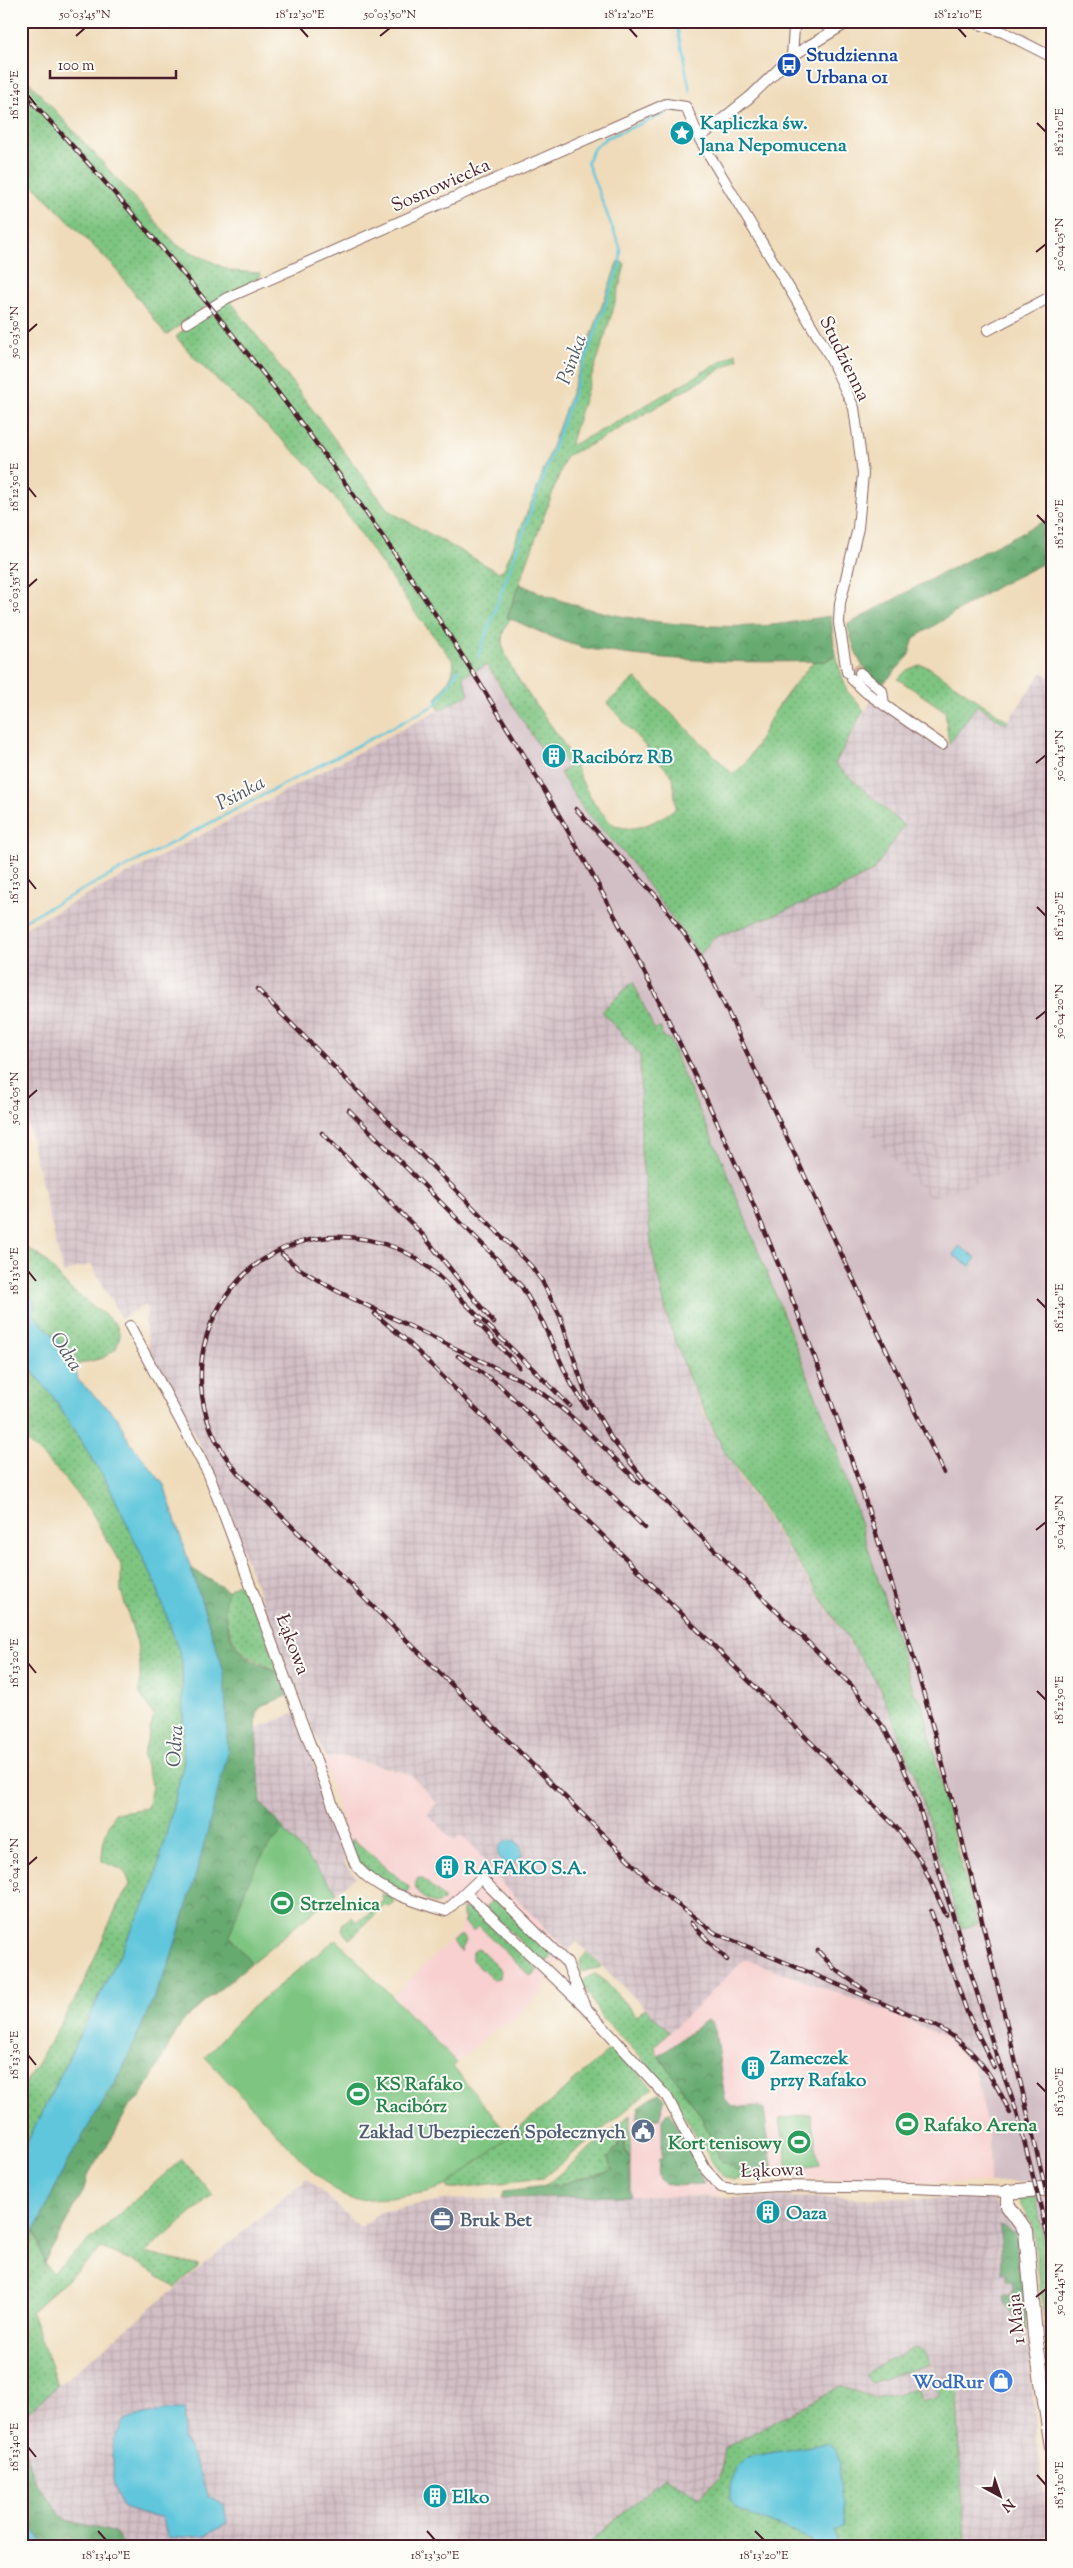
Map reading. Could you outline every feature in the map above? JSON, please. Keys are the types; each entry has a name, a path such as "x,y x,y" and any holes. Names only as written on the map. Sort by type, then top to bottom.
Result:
{"street":[{"path":"792,56 794,28 798,21"},
{"path":"699,138 750,97 792,56 850,21"},
{"path":"971,21 1003,32 1052,57"},
{"name":"Sosnowiecka","path":"187,323 226,298 666,104 686,107"},
{"name":"Studzienna","path":"686,107 699,138 828,353 854,408 864,474 858,528 840,603 839,623 845,653 853,673 882,692 884,705 942,745"},
{"path":"988,330 1052,296"},
{"name":"Łąkowa","path":"130,1326 209,1475 355,1864 381,1886 446,1911 482,1878 567,1963 585,2007"},
{"name":"Łąkowa","path":"466,1893 585,2007 641,2066 667,2097 706,2169 721,2187 731,2189 777,2186 1008,2192 1052,2188"},
{"path":"558,1983 567,1963"},
{"path":"558,1983 573,1978"},
{"name":"1 Maja","path":"1008,2192 1008,2206 1026,2231 1035,2336 1052,2447"}],"shaded area":[{"path":"486,665 541,750 554,743 569,768 561,773 584,810 623,852 700,954 713,938 848,1107 913,1182 930,1198 1052,1157 1052,2180 990,2183 989,2137 977,2077 1005,2071 961,1928 978,1923 922,1701 914,1693 836,1447 791,1331 715,1145 680,1068 679,1061 655,1029 633,982 571,863 469,694 463,676"},
{"path":"1042,672 1052,679 1052,1158 927,1200 847,1107 713,938 832,893 873,871 904,826 835,764 871,701 944,751 977,704 1006,724"},
{"path":"469,694 571,863 633,982 603,1011 640,1055 641,1151 652,1251 689,1378 704,1414 741,1480 880,1687 913,1770 1005,2071 977,2077 973,2065 945,2038 904,2018 745,1959 670,2032 577,1942 568,1951 505,1887 478,1852 461,1835 454,1841 427,1814 437,1803 410,1774 340,1756 326,1758 307,1716 205,1454 150,1353 145,1323 148,1308 145,1305 121,1318 91,1264 63,1273 21,1097 21,930"},
{"path":"296,1712 338,1837 345,1864 356,1877 337,1892 261,1803 256,1729"},
{"path":"340,1756 410,1774 438,1803 427,1813 454,1841 461,1834 478,1852 505,1887 568,1951 551,1971 543,1991 505,2027 501,2024 457,2063 393,1996 460,1931 463,1908 435,1904 399,1890 374,1875 349,1845 322,1758"},
{"path":"745,1959 904,2018 945,2038 973,2065 977,2077 989,2137 990,2183 746,2178 656,2051 655,2045"},
{"path":"659,2093 721,2196 630,2196 630,2115"},
{"path":"307,2178 360,2228 380,2212 441,2200 630,2196 992,2199 1018,2233 1040,2471 1049,2535 1035,2547 965,2547 956,2381 936,2384 939,2397 921,2402 918,2389 875,2398 841,2386 725,2448 720,2478 700,2497 664,2478 585,2547 125,2547 116,2533 66,2520 35,2483 21,2436 21,2417"},
{"path":"1052,2195 1052,2289 1034,2198"}],"green space":[{"path":"21,73 177,245 231,271 260,273 261,276 205,307 166,335 115,268 21,173"},
{"path":"618,261 625,264 606,333 570,446 608,427 736,353 738,359 600,440 566,456 507,617 510,619 506,625 502,643 516,675 563,743 585,788 598,808 612,823 629,828 654,822 676,808 673,777 607,703 635,678 733,774 752,753 776,710 814,661 826,661 835,655 847,691 864,710 835,764 904,826 873,871 832,893 713,938 700,955 623,852 584,810 560,773 568,767 554,743 542,751 487,665 463,676 469,694 439,710 436,699 450,677 454,662 414,611 346,513 312,468 199,363 176,337 188,325 229,299 389,511 498,572 504,569 538,486"},
{"path":"1052,517 1052,559 998,586 914,638 908,657 883,684 868,674 859,659 847,625 931,579"},
{"path":"520,584 575,605 604,613 666,623 764,626 831,616 835,655 826,661 711,661 653,657 584,648 507,617"},
{"path":"919,665 927,666 1008,721 1006,724 977,705 949,744 945,711 898,679 907,670"},
{"path":"633,982 654,1029 661,1028 662,1037 670,1039 680,1068 722,1160 836,1447 914,1693 922,1701 957,1851 978,1924 961,1928 913,1770 880,1687 723,1449 689,1378 668,1320 652,1251 641,1151 640,1055 602,1011"},
{"path":"21,1243 46,1261 70,1289 116,1324 120,1336 116,1349 103,1358 75,1365 55,1337 34,1316 34,1301 21,1283"},
{"path":"21,1357 53,1397 107,1482 156,1585 182,1661 184,1762 153,1887 21,2155 21,2091 82,1987 118,1904 130,1885 123,1871 102,1861 103,1848 107,1831 115,1813 147,1808 152,1787 143,1756 154,1716 140,1694 140,1664 137,1643 121,1591 121,1565 92,1513 58,1471 21,1436"},
{"path":"191,1568 228,1591 225,1605 226,1622 228,1631 240,1651 254,1661 281,1675 287,1696 261,1706 257,1713 256,1729 261,1803 284,1830 256,1866 244,1893 230,1936 251,1963 185,2019 179,2027 141,2097 129,2106 114,2135 87,2176 84,2190 44,2263 35,2231 66,2164 122,2070 169,1963 192,1889 224,1672"},
{"path":"245,1579 281,1675 241,1651 230,1631 225,1613 225,1597 230,1589"},
{"name":"Strzelnica","path":"284,1830 337,1892 251,1963 230,1936 244,1893 256,1866"},
{"path":"353,1839 409,1887 408,1893 387,1884 360,1864 349,1842"},
{"path":"418,1878 422,1878 443,1897 443,1901 435,1904 419,1894 416,1887"},
{"path":"382,1894 390,1896 394,1902 390,1907 385,1905 350,1939 342,1930 343,1923 352,1917 357,1923 383,1901"},
{"path":"496,1896 554,1954 544,1965 485,1907"},
{"path":"463,1908 478,1910 538,1970 531,1977 479,1926 473,1931 463,1922 465,1920"},
{"path":"458,1936 464,1936 466,1941 461,1952 452,1942"},
{"name":"KS Rafako Racibórz","path":"336,1939 457,2063 453,2067 510,2136 448,2185 427,2192 391,2198 354,2200 342,2195 311,2170 205,2057 244,2014"},
{"path":"477,1949 481,1950 501,1970 500,1978 493,1980 472,1960 472,1953"},
{"path":"587,1952 601,1967 581,1972 580,1961"},
{"path":"595,1974 603,1979 637,2016 645,2008 670,2032 655,2045 656,2051 701,2116 720,2159 746,2178 733,2180 721,2176 668,2089 640,2056 602,2018 582,1982 583,1979"},
{"path":"707,2020 712,2022 715,2030 725,2100 733,2107 758,2106 764,2110 774,2178 746,2178 720,2159 701,2116 659,2055"},
{"path":"614,2046 653,2088 543,2178 448,2189 448,2185 549,2103"},
{"path":"659,2093 665,2098 659,2119 637,2119 639,2107"},
{"path":"670,2112 688,2145 704,2184 674,2185 663,2182 659,2177 659,2159 662,2159 662,2119 666,2113"},
{"name":"Kort tenisowy","path":"811,2114 819,2165 788,2170 780,2119"},
{"path":"630,2115 630,2158 624,2149 625,2131 622,2128 617,2149 613,2150 612,2170 562,2184 545,2186"},
{"path":"623,2126 624,2149 630,2158 630,2196 502,2198 504,2191 562,2184 612,2170 609,2157 618,2147"},
{"path":"182,2159 213,2195 145,2253 199,2266 175,2287 142,2265 102,2248 31,2312 58,2386 21,2417 21,2261 35,2231 44,2263 52,2273"},
{"path":"1036,2197 1052,2283 1052,2379 1032,2223 1017,2198"},
{"path":"1000,2225 1016,2235 1019,2274 1023,2276 1027,2330 1011,2314 1003,2300 1003,2295 1012,2295 1013,2282 1007,2281 1005,2273 1001,2274"},
{"path":"914,2348 925,2353 929,2364 871,2383 866,2375 871,2370"},
{"path":"956,2380 965,2547 763,2547 751,2542 749,2547 585,2547 664,2477 700,2497 720,2478 725,2448 841,2386 875,2398 918,2389 921,2402 939,2397 936,2383"},
{"path":"21,2436 35,2483 66,2520 116,2533 125,2547 46,2547 21,2515"}],"water":[{"path":"959,1246 976,1258 970,1266 953,1255"},
{"path":"21,1283 34,1301 34,1316 55,1337 75,1365 78,1380 117,1417 129,1441 164,1485 224,1672 228,1753 192,1889 169,1963 122,2070 66,2164 21,2261 21,2155 153,1887 184,1762 182,1661 156,1585 107,1482 53,1397 21,1357"},
{"path":"510,1840 519,1843 522,1852 519,1861 510,1864 501,1861 498,1852 501,1843"},
{"path":"168,2409 186,2409 182,2438 199,2468 207,2496 224,2503 227,2524 206,2535 169,2539 161,2516 145,2515 123,2508 113,2481 113,2440 125,2420"},
{"path":"828,2443 836,2450 840,2462 839,2474 844,2526 835,2531 837,2547 817,2547 811,2540 737,2508 730,2499 730,2487 736,2468 747,2457"},
{"path":"22,2515 46,2547 21,2547"}],"waterway":[{"name":"Psinka","path":"676,21 690,91"},
{"name":"Psinka","path":"478,657 620,263 621,250 587,162 594,148 606,138 667,113"},
{"name":"Psinka","path":"21,922 435,705 458,670"}],"tunnel":[{"path":"855,666 860,673"}],"railway":[{"path":"21,90 158,244 287,405 407,573 518,746 620,926 711,1110 793,1300 863,1494 891,1583 918,1672 942,1762 988,1943 1052,2216"},
{"path":"576,809 657,897 695,949 711,976 944,1473"},
{"path":"257,989 531,1266 542,1281 560,1316 586,1395 611,1438 646,1482 852,1686 884,1728 897,1752 917,1800 997,2057 1017,2112 1052,2253"},
{"path":"349,1110 493,1255 522,1287 543,1323 569,1380 586,1407"},
{"path":"322,1133 423,1235 494,1323"},
{"path":"528,1365 418,1259 396,1248 344,1237 296,1244 256,1265 226,1297 206,1337 201,1382 211,1429 239,1474 660,1891 715,1933 903,2012"},
{"path":"282,1254 298,1268 335,1290 525,1382 571,1416 639,1483"},
{"path":"375,1314 406,1340 896,1827 921,1861 946,1915"},
{"path":"477,1322 519,1367"},
{"path":"458,1356 498,1384 645,1528"},
{"path":"524,1360 570,1406"},
{"path":"931,1911 967,2012 994,2067"},
{"path":"691,1923 727,1960"},
{"path":"818,1951 835,1969 866,1991"},
{"path":"897,2008 940,2028 967,2048 992,2078 1010,2113"}],"place":[{"name":"Studzienna Urbana 01","path":"789,65"},
{"name":"Kapliczka św. Jana Nepomucena","path":"682,133"},
{"name":"Racibórz RB","path":"554,756"},
{"name":"RAFAKO S.A.","path":"447,1867"},
{"name":"Strzelnica","path":"282,1903"},
{"name":"Zameczek przy Rafako","path":"753,2068"},
{"name":"KS Rafako Racibórz","path":"358,2094"},
{"name":"Rafako Arena","path":"907,2124"},
{"name":"Zakład Ubezpieczeń Społecznych","path":"643,2131"},
{"name":"Kort tenisowy","path":"799,2142"},
{"name":"Oaza","path":"768,2212"},
{"name":"Bruk Bet","path":"442,2219"},
{"name":"WodRur","path":"1001,2381"},
{"name":"Elko","path":"435,2496"}],"water label":[{"name":"Odra","path":"67,1351"},
{"name":"Odra","path":"174,1746"}]}
